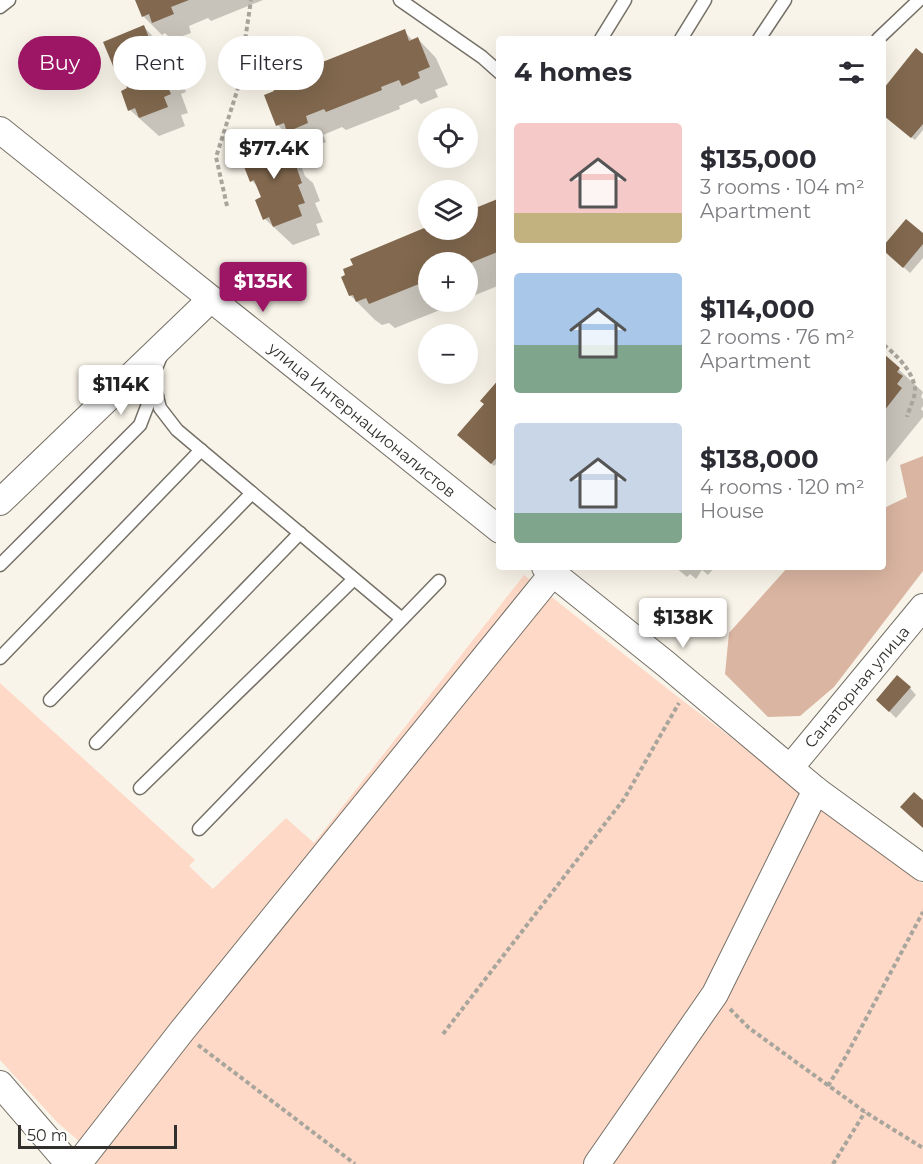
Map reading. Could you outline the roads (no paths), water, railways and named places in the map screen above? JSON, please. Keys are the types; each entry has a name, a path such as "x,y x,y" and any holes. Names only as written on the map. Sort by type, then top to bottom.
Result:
{"street":[{"name":"улица Интернационалистов","path":"0,130 496,527"},
{"path":"0,502 211,299"},
{"path":"0,1084 63,1161 181,1032 552,570"},
{"path":"554,570 816,790 923,868"},
{"name":"Санаторная улица","path":"790,768 923,607"},
{"path":"597,1164 715,994 816,790"}],"lane":[{"path":"0,7 9,0"},
{"path":"400,0 482,57 496,69"},
{"path":"603,36 625,0"},
{"path":"683,36 705,0"},
{"path":"761,36 785,0"},
{"path":"881,36 919,0"},
{"path":"167,341 152,378 160,408 177,430 402,619"},
{"path":"0,565 140,425 150,399 157,396"},
{"path":"0,658 201,450"},
{"path":"50,700 252,493"},
{"path":"96,743 300,533"},
{"path":"140,788 354,579"},
{"path":"199,829 439,581"}]}
